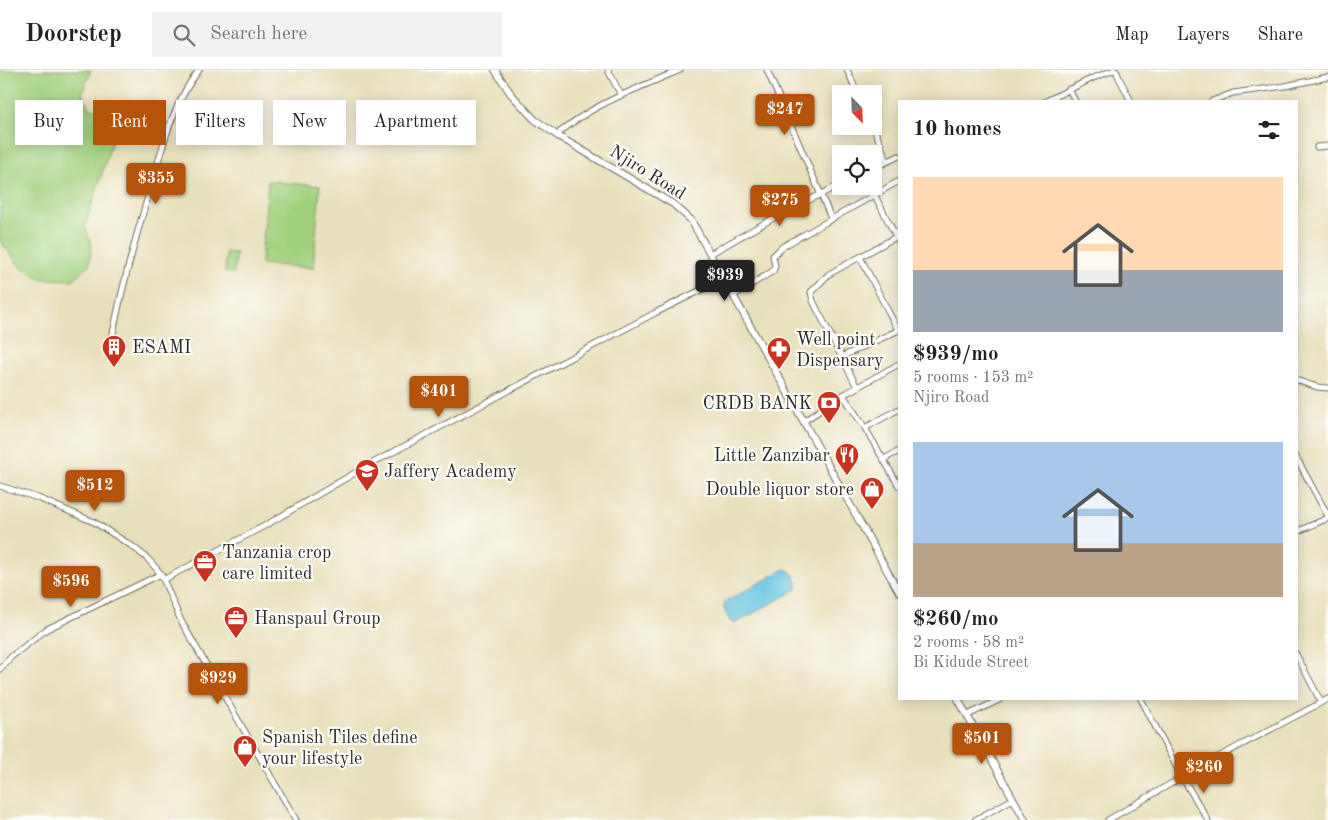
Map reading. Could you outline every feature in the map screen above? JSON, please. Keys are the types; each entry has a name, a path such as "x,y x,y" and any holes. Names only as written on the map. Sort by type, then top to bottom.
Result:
{"street":[{"path":"112,338 130,254 167,128 181,99 199,70"},
{"name":"Njiro Road","path":"495,70 528,113 558,136 623,173 680,209 691,220 897,584"},
{"path":"608,70 621,95"},
{"path":"558,136 560,132 584,114 621,95 680,70"},
{"path":"766,70 831,218"},
{"path":"847,70 854,85"},
{"path":"1048,100 1115,70 1130,100"},
{"path":"1215,100 1233,93 1285,86 1328,77"},
{"path":"1069,89 1074,100"},
{"path":"877,135 887,161"},
{"path":"1317,147 1328,146"},
{"path":"882,164 898,156"},
{"path":"882,190 898,182"},
{"path":"710,254 770,220 832,188"},
{"path":"734,295 774,271 773,256 782,247 872,195"},
{"path":"857,387 811,294 812,290 829,274 860,257 898,240 875,195"},
{"path":"860,257 898,328"},
{"path":"0,669 12,656 47,629 163,576 266,525 374,463 646,317 725,278"},
{"path":"841,357 898,330"},
{"path":"804,422 843,395 898,365"},
{"path":"1298,381 1317,387 1328,388"},
{"path":"843,395 898,483"},
{"path":"865,428 898,410"},
{"path":"884,459 898,452"},
{"path":"1298,461 1328,517 1298,531"},
{"path":"0,486 38,498 94,522 132,546 147,558 163,576 181,621 296,820"},
{"path":"1298,658 1321,702"},
{"path":"1108,820 1182,777 1328,699"},
{"path":"959,700 1025,820"},
{"path":"968,715 999,700"},
{"path":"1142,700 1182,777 1208,820"},
{"path":"975,820 1013,799"}],"green space":[{"path":"0,70 91,70 82,94 90,108 93,109 93,145 111,145 85,226 92,246 89,265 73,280 41,279 19,265 0,241"},
{"path":"268,181 320,186 313,268 261,264"},
{"path":"226,252 236,253 234,273 225,272"}],"water":[{"path":"786,569 795,578 797,589 736,623 731,622 725,610 725,602"}],"place":[{"name":"ESAMI","path":"114,368"},
{"name":"Well point Dispensary","path":"779,370"},
{"name":"CRDB BANK","path":"829,424"},
{"name":"Little Zanzibar","path":"847,476"},
{"name":"Jaffery Academy","path":"367,492"},
{"name":"Double liquor store","path":"872,510"},
{"name":"Tanzania crop care limited","path":"205,583"},
{"name":"Hanspaul Group","path":"236,639"},
{"name":"Spanish Tiles define your lifestyle","path":"245,768"}]}
